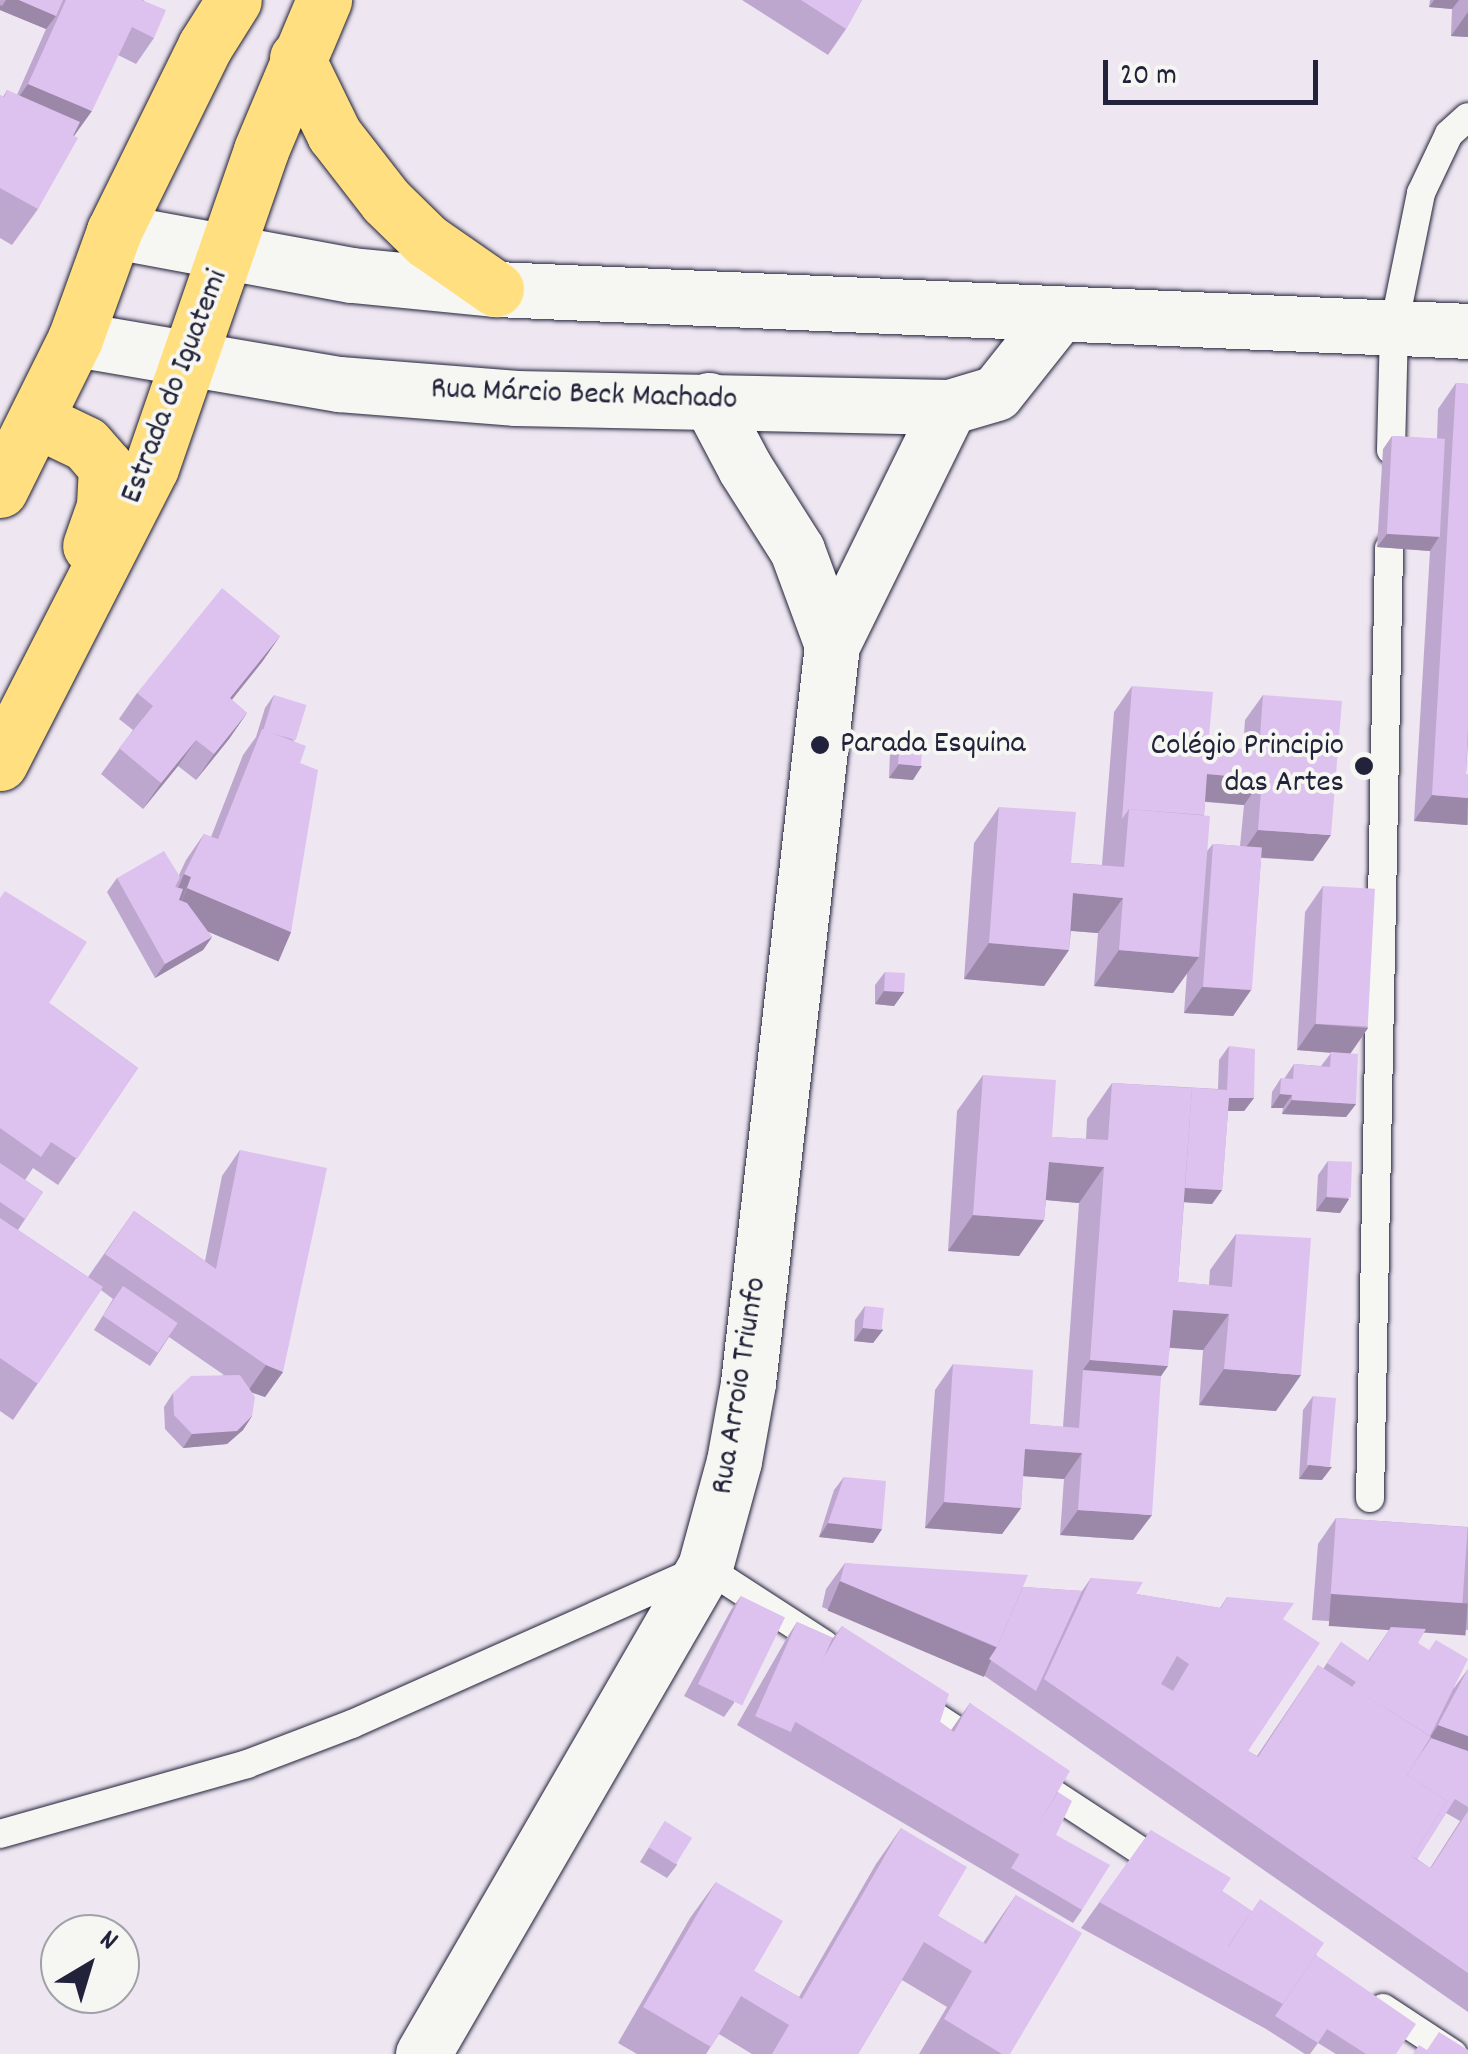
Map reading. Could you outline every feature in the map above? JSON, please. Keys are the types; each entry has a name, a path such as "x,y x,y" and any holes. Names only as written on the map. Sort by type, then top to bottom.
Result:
{"main road":[{"path":"0,490 18,422 75,339 114,232 205,46 234,0"},
{"name":"Estrada do Iguatemi","path":"0,762 152,468 297,58 324,0"},
{"path":"297,58 334,134 386,202 427,241 496,289"},
{"path":"114,232 352,276 496,289 1468,331"},
{"name":"Rua Márcio Beck Machado","path":"75,339 339,384 516,398 949,407 996,392 1058,315"},
{"path":"709,400 744,468 797,550 832,645"},
{"path":"832,645 949,407"},
{"path":"18,422 86,444 106,467 104,506 78,580 64,640"},
{"name":"Rua Arroio Triunfo","path":"423,2054 705,1567 734,1461 748,1383 832,645"}],"lane":[{"path":"1391,450 1394,326 1421,194 1449,134 1468,117"},
{"path":"1370,1498 1389,548"},
{"path":"0,1834 247,1764 352,1724 705,1567 855,1664"},
{"path":"888,1686 1187,1881"},
{"path":"1354,1989 1453,2054"}],"building":[{"path":"19,0 63,0 56,16"},
{"path":"66,0 142,0 166,10 154,38 132,27 92,111 28,84"},
{"path":"801,0 862,0 846,29"},
{"path":"7,90 80,122 73,136 4,98"},
{"path":"0,95 78,138 38,209 0,188"},
{"path":"1456,383 1468,384 1468,798 1432,795"},
{"path":"1392,436 1445,439 1440,537 1387,534"},
{"path":"222,588 280,636 230,698 247,713 214,754 196,740 161,783 119,748 153,706 137,693"},
{"path":"1132,686 1213,692 1208,747 1259,750 1263,695 1342,701 1331,835 1258,830 1262,779 1207,774 1204,815 1129,809 1122,819"},
{"path":"274,695 307,705 296,740 263,730"},
{"path":"262,729 306,746 300,763 318,770 291,932 187,888 191,877 184,874 204,834 218,839"},
{"path":"900,740 923,742 921,766 898,764"},
{"path":"999,807 1076,812 1071,863 1124,867 1129,809 1210,816 1199,957 1119,950 1123,898 1073,893 1069,950 989,943"},
{"path":"1213,844 1262,847 1252,990 1203,987"},
{"path":"164,851 180,877 175,887 183,889 179,900 187,903 212,937 165,964 117,878"},
{"path":"1323,886 1375,889 1368,1027 1316,1024"},
{"path":"5,891 87,942 49,1003 138,1068 77,1159 51,1142 41,1157 0,1128 0,898"},
{"path":"885,972 905,973 904,992 884,991"},
{"path":"1229,1046 1255,1049 1254,1098 1229,1098 1222,1190 1185,1188 1192,1088 1182,1087 1227,1090"},
{"path":"1331,1052 1358,1054 1356,1104 1292,1100 1292,1095 1280,1094 1281,1078 1293,1079 1294,1064 1330,1067"},
{"path":"983,1075 1056,1080 1052,1137 1108,1140 1112,1083 1192,1088 1178,1282 1232,1287 1236,1234 1311,1238 1301,1375 1224,1369 1229,1314 1173,1310 1168,1366 1090,1360 1104,1167 1049,1162 1044,1220 973,1215"},
{"path":"240,1150 327,1168 283,1372 266,1365 105,1254 134,1211 216,1269"},
{"path":"1328,1161 1352,1162 1351,1198 1327,1197"},
{"path":"0,1163 43,1192 25,1219 0,1202"},
{"path":"0,1218 103,1287 38,1384 0,1358"},
{"path":"123,1286 178,1323 158,1353 103,1316"},
{"path":"865,1306 884,1308 882,1330 863,1328"},
{"path":"953,1364 1033,1370 1030,1424 1079,1428 1083,1370 1161,1376 1152,1515 1078,1510 1082,1453 1025,1449 1021,1508 944,1502"},
{"path":"240,1375 255,1397 252,1416 237,1431 192,1434 174,1415 173,1393 191,1376"},
{"path":"1313,1396 1336,1398 1330,1467 1307,1465"},
{"path":"844,1477 886,1481 882,1529 828,1523"},
{"path":"1336,1518 1468,1527 1462,1603 1331,1594"},
{"path":"845,1563 1028,1575 997,1647 840,1581"},
{"path":"1091,1578 1143,1582 1136,1594 1221,1608 1227,1597 1294,1603 1283,1619 1320,1643 1248,1751 1258,1757 1318,1665 1431,1737 1407,1775 1447,1801 1412,1857 1431,1868 1468,1811 1468,1973 1044,1679","holes":["1177,1656 1189,1664 1173,1691 1161,1684"]},
{"path":"1023,1587 1082,1591 1036,1691 989,1659"},
{"path":"741,1596 785,1617 742,1706 698,1684"},
{"path":"797,1622 833,1638 791,1732 755,1716"},
{"path":"842,1626 949,1694 940,1722 954,1732 970,1703 1070,1771 1020,1855 789,1718"},
{"path":"1391,1627 1426,1629 1418,1643 1429,1650 1436,1640 1468,1659 1430,1736 1352,1687 1356,1682 1327,1663 1341,1642 1369,1661"},
{"path":"1468,1669 1468,1736 1438,1725"},
{"path":"1431,1738 1468,1751 1468,1807 1455,1799 1417,1859 1412,1857 1447,1801 1407,1775"},
{"path":"1058,1792 1072,1801 1056,1835 1110,1865 1082,1910 1011,1868"},
{"path":"665,1821 692,1838 676,1864 649,1847"},
{"path":"901,1828 967,1867 938,1916 986,1944 1016,1895 1082,1933 1010,2054 1002,2054 944,2019 972,1971 924,1942 858,2054 772,2054 789,2025 741,1996 711,2047 643,2007 716,1882 783,1921 754,1971 802,1999"},
{"path":"1151,1830 1231,1878 1196,1930 1228,1947 1260,1899 1324,1943 1283,2004 1099,1902"},
{"path":"1222,1891 1252,1911 1226,1950 1196,1930"},
{"path":"1316,1955 1416,2024 1396,2054 1366,2054 1327,2029 1318,2043 1275,2016"},
{"path":"1439,2032 1468,2050 1468,2054 1413,2054 1419,2045 1427,2050"}],"place":[{"name":"Parada Esquina","path":"820,745"},
{"name":"Colégio Principio das Artes","path":"1364,766"}]}
